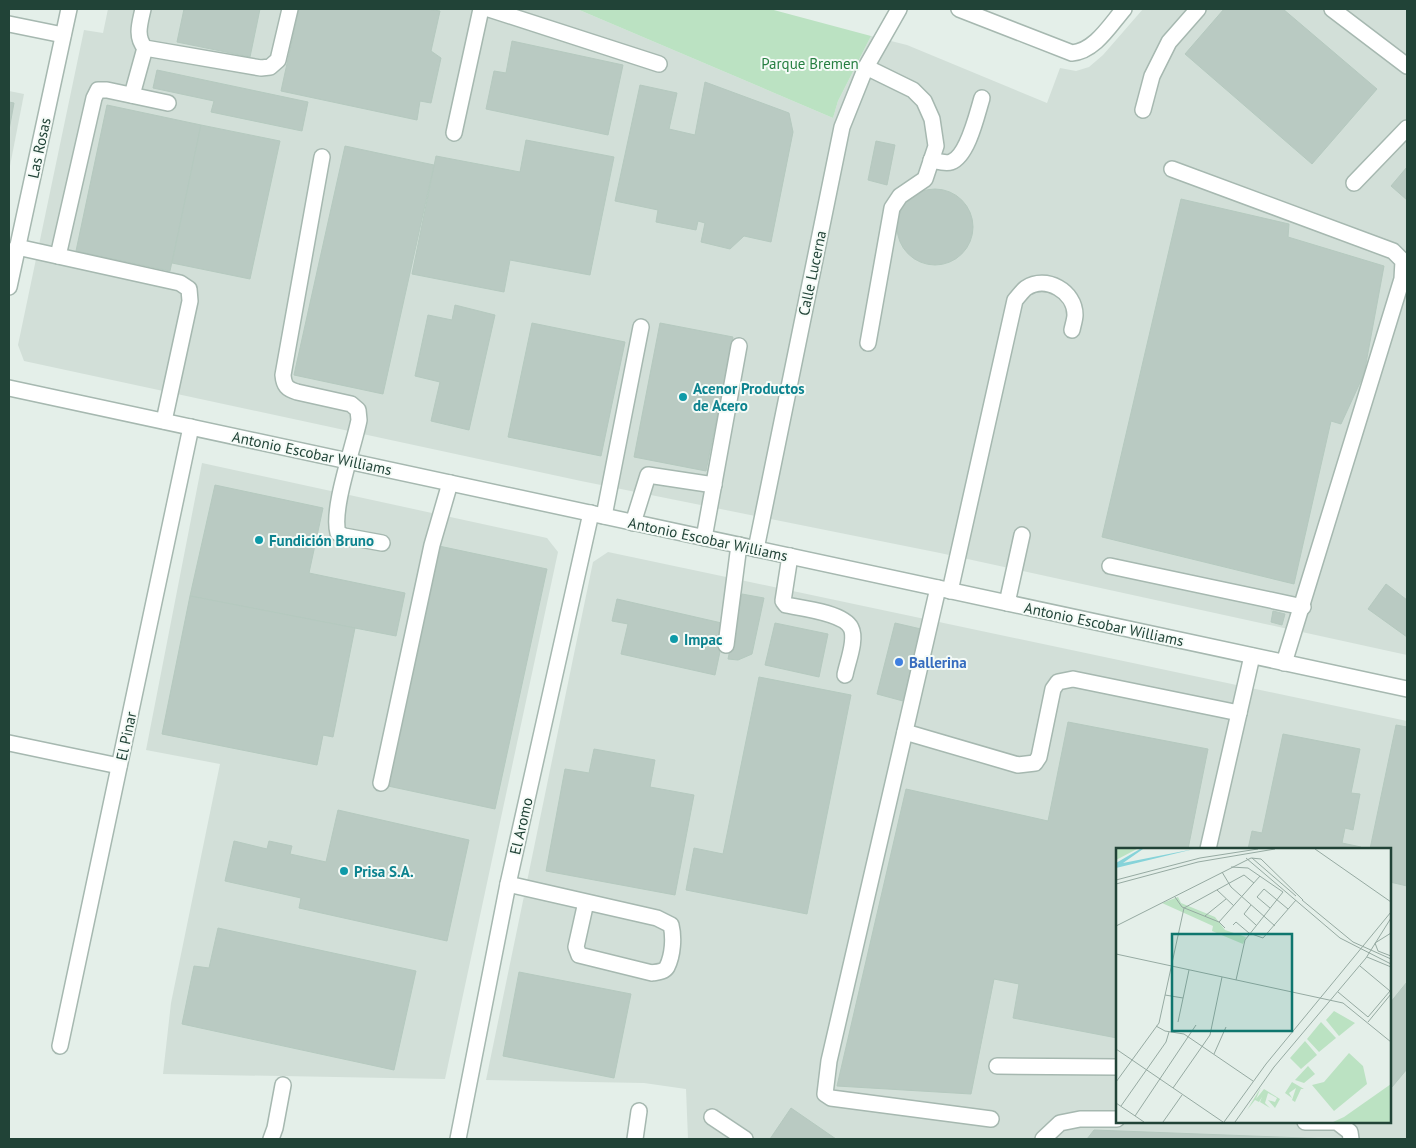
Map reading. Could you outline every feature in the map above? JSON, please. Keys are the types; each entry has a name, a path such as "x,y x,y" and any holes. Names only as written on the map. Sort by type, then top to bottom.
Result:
{"street":[{"name":"Las Rosas","path":"9,288 69,9"},
{"path":"143,9 139,32 140,42 145,48 261,68 270,67 278,60 290,9"},
{"path":"454,133 481,9"},
{"path":"489,9 659,64"},
{"name":"Calle Lucerna","path":"756,549 838,147 848,107 866,67 900,9"},
{"path":"959,9 1072,53 1088,49 1094,44 1124,9"},
{"path":"1143,110 1152,76 1170,42 1198,9"},
{"path":"1332,9 1407,66"},
{"path":"9,24 63,35"},
{"path":"132,95 145,48"},
{"path":"866,67 897,80 924,101 932,119 936,146 925,179 900,196 892,208 868,343"},
{"path":"58,256 94,98 98,90 107,90 168,103"},
{"path":"931,160 949,163 958,159 968,142 982,98"},
{"path":"1354,183 1407,128"},
{"path":"322,157 283,376 288,389 351,404 358,410 358,426 348,461 336,527 338,533 382,543"},
{"path":"1172,169 1393,252 1403,261 1402,279 1303,607 1284,663"},
{"path":"17,247 180,283 189,289 190,302 164,422"},
{"path":"991,1118 831,1098 825,1094 829,1060 905,732 944,590 1015,300 1026,288 1042,283 1059,286 1070,298 1075,314 1072,330"},
{"name":"El Aromo","path":"458,1139 508,884 641,327"},
{"path":"704,538 739,346"},
{"name":"Antonio Escobar Williams","path":"9,388 1407,689"},
{"name":"El Pinar","path":"60,1046 191,427"},
{"path":"633,523 648,476 714,485"},
{"path":"381,782 432,545 450,483"},
{"path":"1007,603 1022,535"},
{"path":"726,646 739,546"},
{"path":"790,556 783,601 786,605 841,617 852,628 853,638 845,675"},
{"path":"1110,566 1303,607"},
{"path":"1208,848 1252,656"},
{"path":"905,732 1018,765 1035,763 1039,757 1054,689 1058,682 1073,679 1239,713"},
{"path":"9,743 120,766"},
{"path":"508,884 657,918 671,925 674,937 667,967 662,971 652,973 579,955 576,947 586,902"},
{"path":"997,1066 1116,1067"},
{"path":"271,1139 283,1085"},
{"path":"635,1139 640,1111"},
{"path":"712,1118 745,1139"},
{"path":"1043,1139 1060,1122 1080,1119 1116,1119"},
{"path":"1338,1123 1350,1132 1351,1139"}],"shaded area":[{"path":"108,9 577,9 833,118 838,101 871,36 907,45 1047,103 1060,68 1076,71 1089,67 1103,55 1143,9 1407,9 1407,655 940,553 581,481 24,361 18,345 84,30 103,33"},
{"path":"9,91 24,94 9,171"},
{"path":"202,463 547,538 558,552 445,1079 163,1074 171,1003 220,764 146,750"},
{"path":"608,552 1407,721 1407,1139 688,1139 686,1089 644,1083 486,1080 593,562"}],"green space":[{"name":"Parque Bremen","path":"577,9 770,9 871,36 838,101 833,118"}],"building":[{"path":"184,9 260,9 250,57 177,42"},
{"path":"299,9 428,9 440,11 431,51 441,58 431,103 420,101 417,120 281,91"},
{"path":"1224,9 1283,9 1377,89 1312,164 1185,54"},
{"path":"512,41 623,65 608,135 486,109 494,71 506,73"},
{"path":"157,70 308,102 302,131 211,112 214,101 153,88"},
{"path":"705,82 789,113 793,132 771,242 744,236 730,249 701,242 705,223 698,221 696,230 656,222 658,210 615,201 640,85 677,93 669,129 695,135"},
{"path":"9,102 14,103 9,130"},
{"path":"107,105 201,125 170,271 76,251"},
{"path":"201,125 280,141 250,279 172,263"},
{"path":"526,140 614,157 590,275 510,260 504,292 412,274 436,156 520,172"},
{"path":"876,141 895,145 887,185 868,180"},
{"path":"345,146 434,165 383,394 294,375"},
{"path":"1407,167 1407,200 1391,186"},
{"path":"928,189 942,189 956,195 967,206 973,220 970,242 962,254 942,265 928,265 914,259 903,248 897,234 897,220 903,206 914,195"},
{"path":"1181,199 1289,224 1288,237 1384,266 1364,374 1341,424 1331,421 1294,584 1102,537"},
{"path":"455,305 495,315 469,430 431,421 440,382 415,376 428,315 452,320"},
{"path":"532,323 625,342 601,456 508,437"},
{"name":"Acenor Productos de Acero","path":"660,323 733,337 706,471 634,457"},
{"name":"Fundición Bruno","path":"215,485 323,508 309,573 405,593 396,636 190,596"},
{"path":"439,546 547,569 495,809 388,786"},
{"path":"1386,584 1407,600 1407,637 1368,609"},
{"path":"742,594 764,598 752,654 738,660 728,659"},
{"path":"190,596 355,628 333,737 323,735 317,765 162,734"},
{"name":"Impac","path":"617,599 726,624 715,675 621,654 628,624 612,621"},
{"path":"1273,611 1285,614 1282,625 1271,622"},
{"path":"775,623 828,634 819,677 765,665"},
{"name":"Ballerina","path":"895,623 921,629 903,701 877,694"},
{"path":"759,677 851,695 807,914 686,890 694,848 723,854"},
{"path":"1068,722 1208,749 1188,848 1116,848 1116,1038 1013,1018 1019,984 994,979 971,1094 837,1086 906,789 1048,821"},
{"path":"1396,725 1407,727 1407,886 1391,882 1391,848 1370,848"},
{"path":"1283,734 1360,749 1351,793 1360,794 1353,830 1345,828 1342,843 1361,848 1248,848 1252,831 1262,833"},
{"path":"594,749 655,760 650,787 694,795 675,895 546,871 565,769 589,773"},
{"name":"Prisa S.A.","path":"338,810 469,840 447,941 299,908 301,898 225,881 234,841 267,849 269,841 292,846 290,854 326,862"},
{"path":"218,928 416,971 394,1070 182,1024 194,966 209,968"},
{"path":"519,972 631,994 614,1078 503,1056"},
{"path":"1407,982 1407,1069 1392,1087 1391,1086 1391,1002"},
{"path":"791,1108 836,1139 770,1139"},
{"path":"1094,1130 1331,1139 1087,1139"}],"place":[{"name":"Acenor Productos de Acero","path":"683,397"},
{"name":"Fundición Bruno","path":"259,540"},
{"name":"Impac","path":"674,639"},
{"name":"Ballerina","path":"899,662"},
{"name":"Prisa S.A.","path":"344,871"}]}
